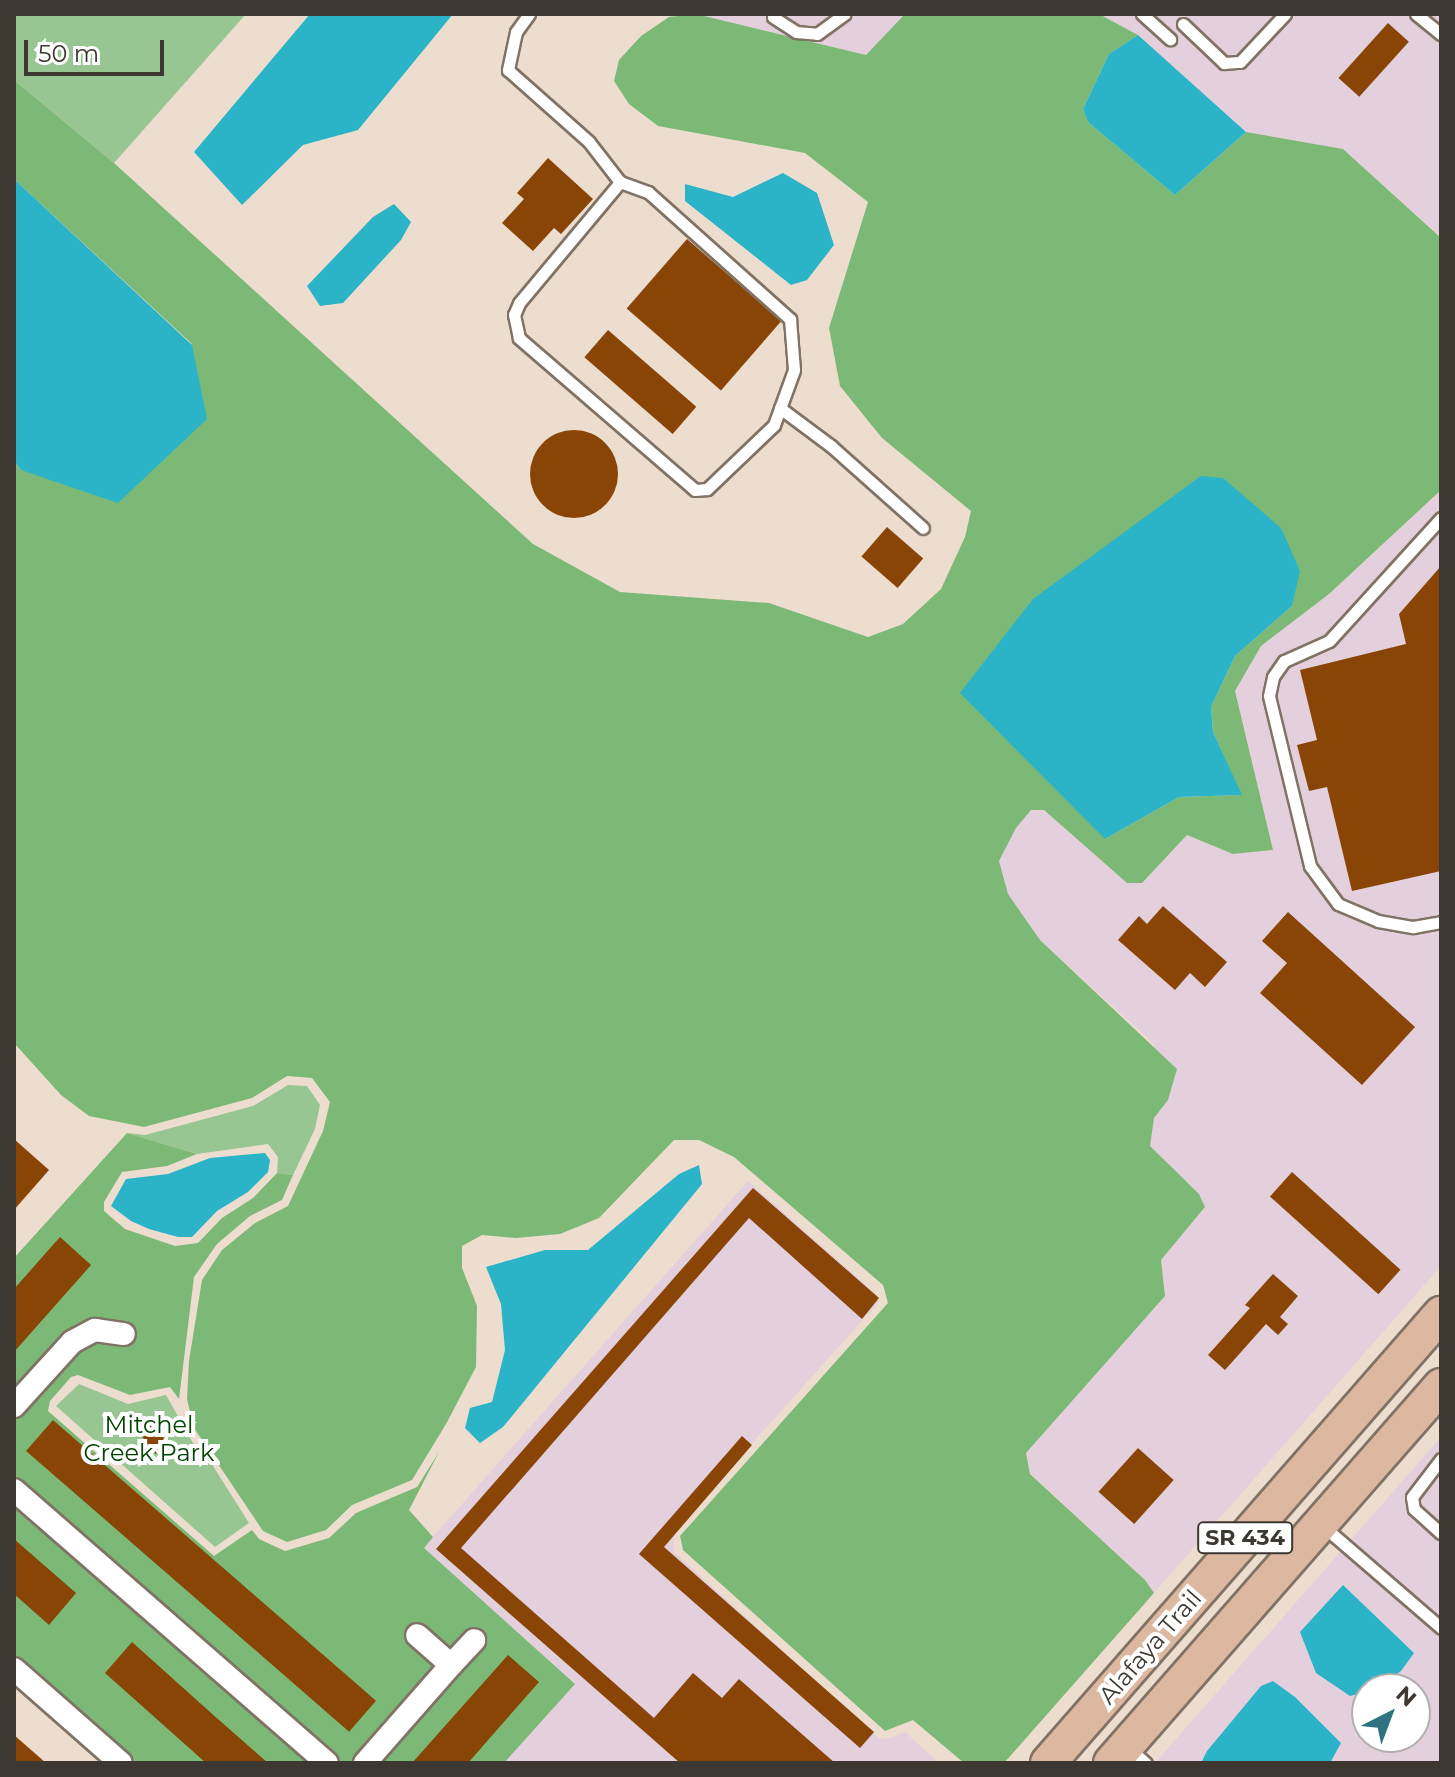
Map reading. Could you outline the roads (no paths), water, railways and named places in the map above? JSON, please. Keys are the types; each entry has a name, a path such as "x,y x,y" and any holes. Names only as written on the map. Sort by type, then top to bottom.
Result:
{"main road":[{"name":"Alafaya Trail","path":"1048,1763 1441,1314"},
{"name":"Alafaya Trail","path":"1127,1757 1320,1524 1441,1386"}],"street":[{"path":"14,1406 72,1342 95,1330 124,1334"},
{"path":"14,1490 327,1763"},
{"path":"417,1635 451,1665"},
{"path":"365,1763 474,1640"},
{"path":"14,1669 121,1763"}],"lane":[{"path":"529,14 516,32 508,70 589,142 620,182 648,192 790,319 794,370 774,425 715,485 695,490 519,338 514,315 519,303 620,182"},
{"path":"773,17 796,32 817,34 845,14"},
{"path":"1142,14 1170,39"},
{"path":"1183,24 1224,63 1240,62 1285,14"},
{"path":"1416,14 1441,34"},
{"path":"780,408 831,446 923,528"},
{"path":"1441,518 1329,641 1284,661 1273,677 1269,696 1310,866 1338,904 1378,921 1413,927 1441,922"},
{"path":"1441,1459 1412,1497 1414,1509 1441,1533"},
{"path":"1320,1524 1441,1628"}],"water":[{"path":"310,14 453,14 358,130 303,145 242,205 194,152"},
{"path":"1138,35 1246,132 1175,195 1088,122 1083,109 1109,54"},
{"path":"783,173 817,193 834,245 807,280 791,285 685,201 685,184 733,197"},
{"path":"14,179 192,345 207,419 118,503 21,470 14,461"},
{"path":"394,204 411,222 401,240 343,303 320,306 307,286 373,217"},
{"path":"1201,476 1223,478 1281,528 1300,571 1292,606 1235,656 1211,707 1213,732 1242,795 1179,797 1105,839 960,693 1033,599"},
{"path":"265,1153 270,1160 268,1172 248,1192 217,1211 192,1237 178,1237 149,1229 131,1221 111,1206 126,1179 168,1174 210,1158"},
{"path":"699,1165 702,1184 503,1427 480,1443 465,1428 470,1408 492,1402 505,1350 501,1304 486,1267 545,1250 588,1250 679,1174"},
{"path":"1343,1585 1414,1653 1398,1673 1351,1673 1350,1696 1316,1673 1300,1632"},
{"path":"1273,1681 1295,1697 1341,1743 1330,1763 1201,1763 1207,1751 1261,1686"}],"park label":[{"name":"Mitchel Creek Park","path":"149,1439"}]}
